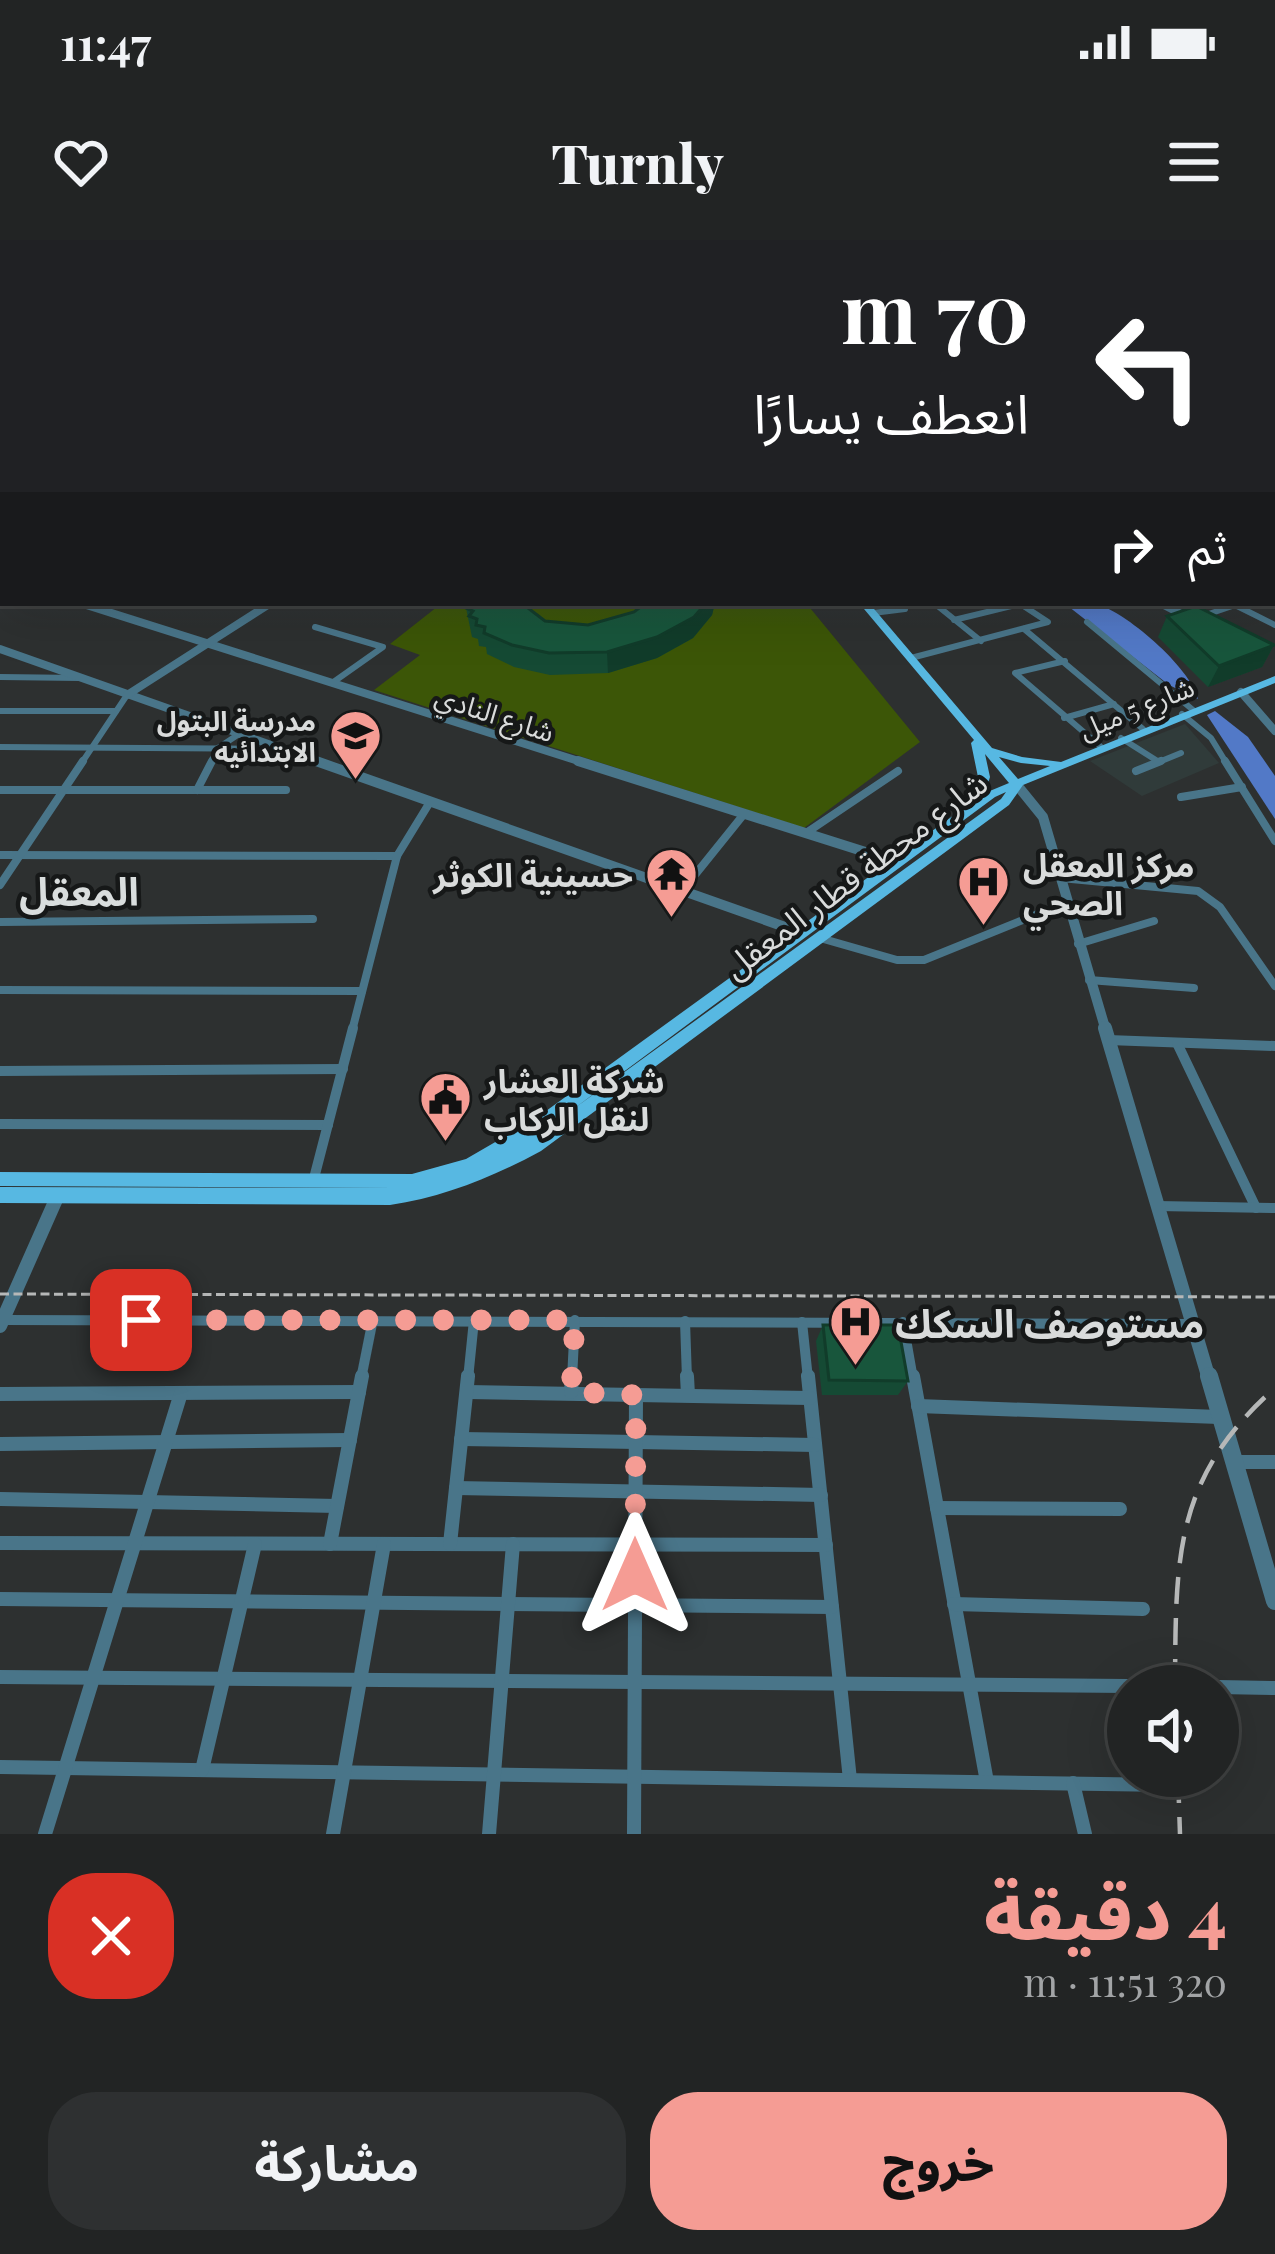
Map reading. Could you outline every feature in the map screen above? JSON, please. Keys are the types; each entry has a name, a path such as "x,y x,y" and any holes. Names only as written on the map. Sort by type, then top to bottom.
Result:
{"main road":[{"path":"869,608 1017,785"},
{"name":"شارع 5 ميل","path":"1017,785 1100,746 1275,679"},
{"path":"979,740 1021,760 1065,762"},
{"path":"974,806 984,777 979,740"},
{"name":"شارع محطة قطار المعقل","path":"0,1179 314,1182 412,1181 441,1176 486,1157 542,1124 974,806 1017,785"},
{"name":"شارع محطة قطار المعقل","path":"0,1195 390,1197 445,1187 490,1170 535,1146 820,938 1005,802 1017,785"}],"street":[{"name":"شارع النادي","path":"89,606 897,862"},
{"path":"0,885 127,694 266,606"},
{"path":"869,608 902,610 901,606"},
{"path":"938,606 981,641"},
{"path":"954,620 1011,606"},
{"path":"910,658 1048,622 1022,606"},
{"path":"1166,606 1212,631"},
{"path":"1192,620 1232,606"},
{"path":"1241,606 1275,626"},
{"path":"1087,622 1211,738 1275,841"},
{"path":"315,627 383,647 332,683"},
{"path":"1024,629 1143,729"},
{"path":"0,649 802,933"},
{"path":"1065,661 1015,673 1100,746"},
{"path":"0,676 80,678"},
{"path":"1241,692 1273,727"},
{"path":"1064,718 1114,704"},
{"path":"0,711 116,711"},
{"path":"197,790 218,748 239,734"},
{"path":"1121,738 1159,762"},
{"path":"0,747 280,749"},
{"path":"1136,772 1181,753"},
{"path":"806,833 898,771"},
{"path":"1017,785 1043,817 1275,1600"},
{"path":"1180,797 1242,787"},
{"path":"0,790 286,790"},
{"path":"314,1182 397,856 430,802"},
{"path":"682,891 743,814"},
{"path":"0,855 397,856"},
{"path":"1061,878 1198,891 1220,907 1275,986"},
{"path":"820,938 897,960 923,960 1065,903"},
{"path":"0,922 313,919"},
{"path":"1078,944 1154,921"},
{"path":"1089,980 1194,988"},
{"path":"0,990 362,991"},
{"path":"1108,1040 1274,1048"},
{"path":"1177,1043 1256,1208"},
{"path":"0,1072 343,1069"},
{"path":"0,1124 328,1125"},
{"path":"58,1195 1,1323 373,1319 1192,1324"},
{"path":"1157,1206 1275,1208"},
{"path":"330,1544 373,1319"},
{"path":"450,1544 474,1320"},
{"path":"571,1392 575,1320"},
{"path":"686,1321 688,1395"},
{"path":"802,1322 850,1780"},
{"path":"903,1322 987,1782"},
{"path":"0,1394 359,1392"},
{"path":"467,1392 810,1398"},
{"path":"45,1834 181,1393"},
{"path":"634,1834 636,1395"},
{"path":"919,1406 1219,1417"},
{"path":"461,1439 815,1445"},
{"path":"0,1444 350,1440"},
{"path":"1234,1462 1275,1462"},
{"path":"456,1488 820,1495"},
{"path":"0,1499 337,1506"},
{"path":"937,1508 1120,1509"},
{"path":"0,1543 826,1545"},
{"path":"202,1770 255,1544"},
{"path":"334,1834 384,1544"},
{"path":"489,1834 513,1544"},
{"path":"0,1599 832,1606"},
{"path":"955,1604 1143,1609"},
{"path":"0,1677 1107,1686"},
{"path":"1239,1688 1275,1688"},
{"path":"0,1767 1107,1784"},
{"path":"1073,1784 1085,1834"}],"shaded area":[{"path":"1185,724 1219,763 1142,796 1090,761"}],"green space":[{"path":"438,606 808,606 920,742 804,828 374,690 420,655 390,644"}],"water":[{"path":"1068,606 1101,606 1138,628 1183,672 1198,699 1169,685"},
{"path":"1215,711 1248,737 1275,776 1275,819 1207,715"}],"building":[{"path":"525,606 545,621 588,625 642,606 703,606 694,617 657,637 607,652 549,653 484,633 485,627 476,625 477,619 469,616 473,611 466,608"},
{"path":"1196,606 1274,645 1219,666 1167,616"},
{"name":"مستوصف السكك","path":"823,1325 898,1325 908,1381 829,1380"}],"railway":[{"path":"0,1294 1275,1297"},
{"path":"1175,1665 1180,1560 1199,1488 1241,1421 1275,1388"},
{"path":"1179,1797 1180,1834"}],"place":[{"name":"مدرسة البتول الابتدائيه","path":"355,782"},
{"name":"حسينية الكوثر","path":"672,919"},
{"name":"مركز المعقل الصحي","path":"984,928"},
{"name":"شركة العشار لنقل الركاب","path":"445,1144"},
{"name":"مستوصف السكك","path":"856,1368"}],"district":[{"name":"المعقل","path":"79,890"}],"route":[{"path":"141,1320 575,1320 571,1392 636,1395 635,1575"}]}
